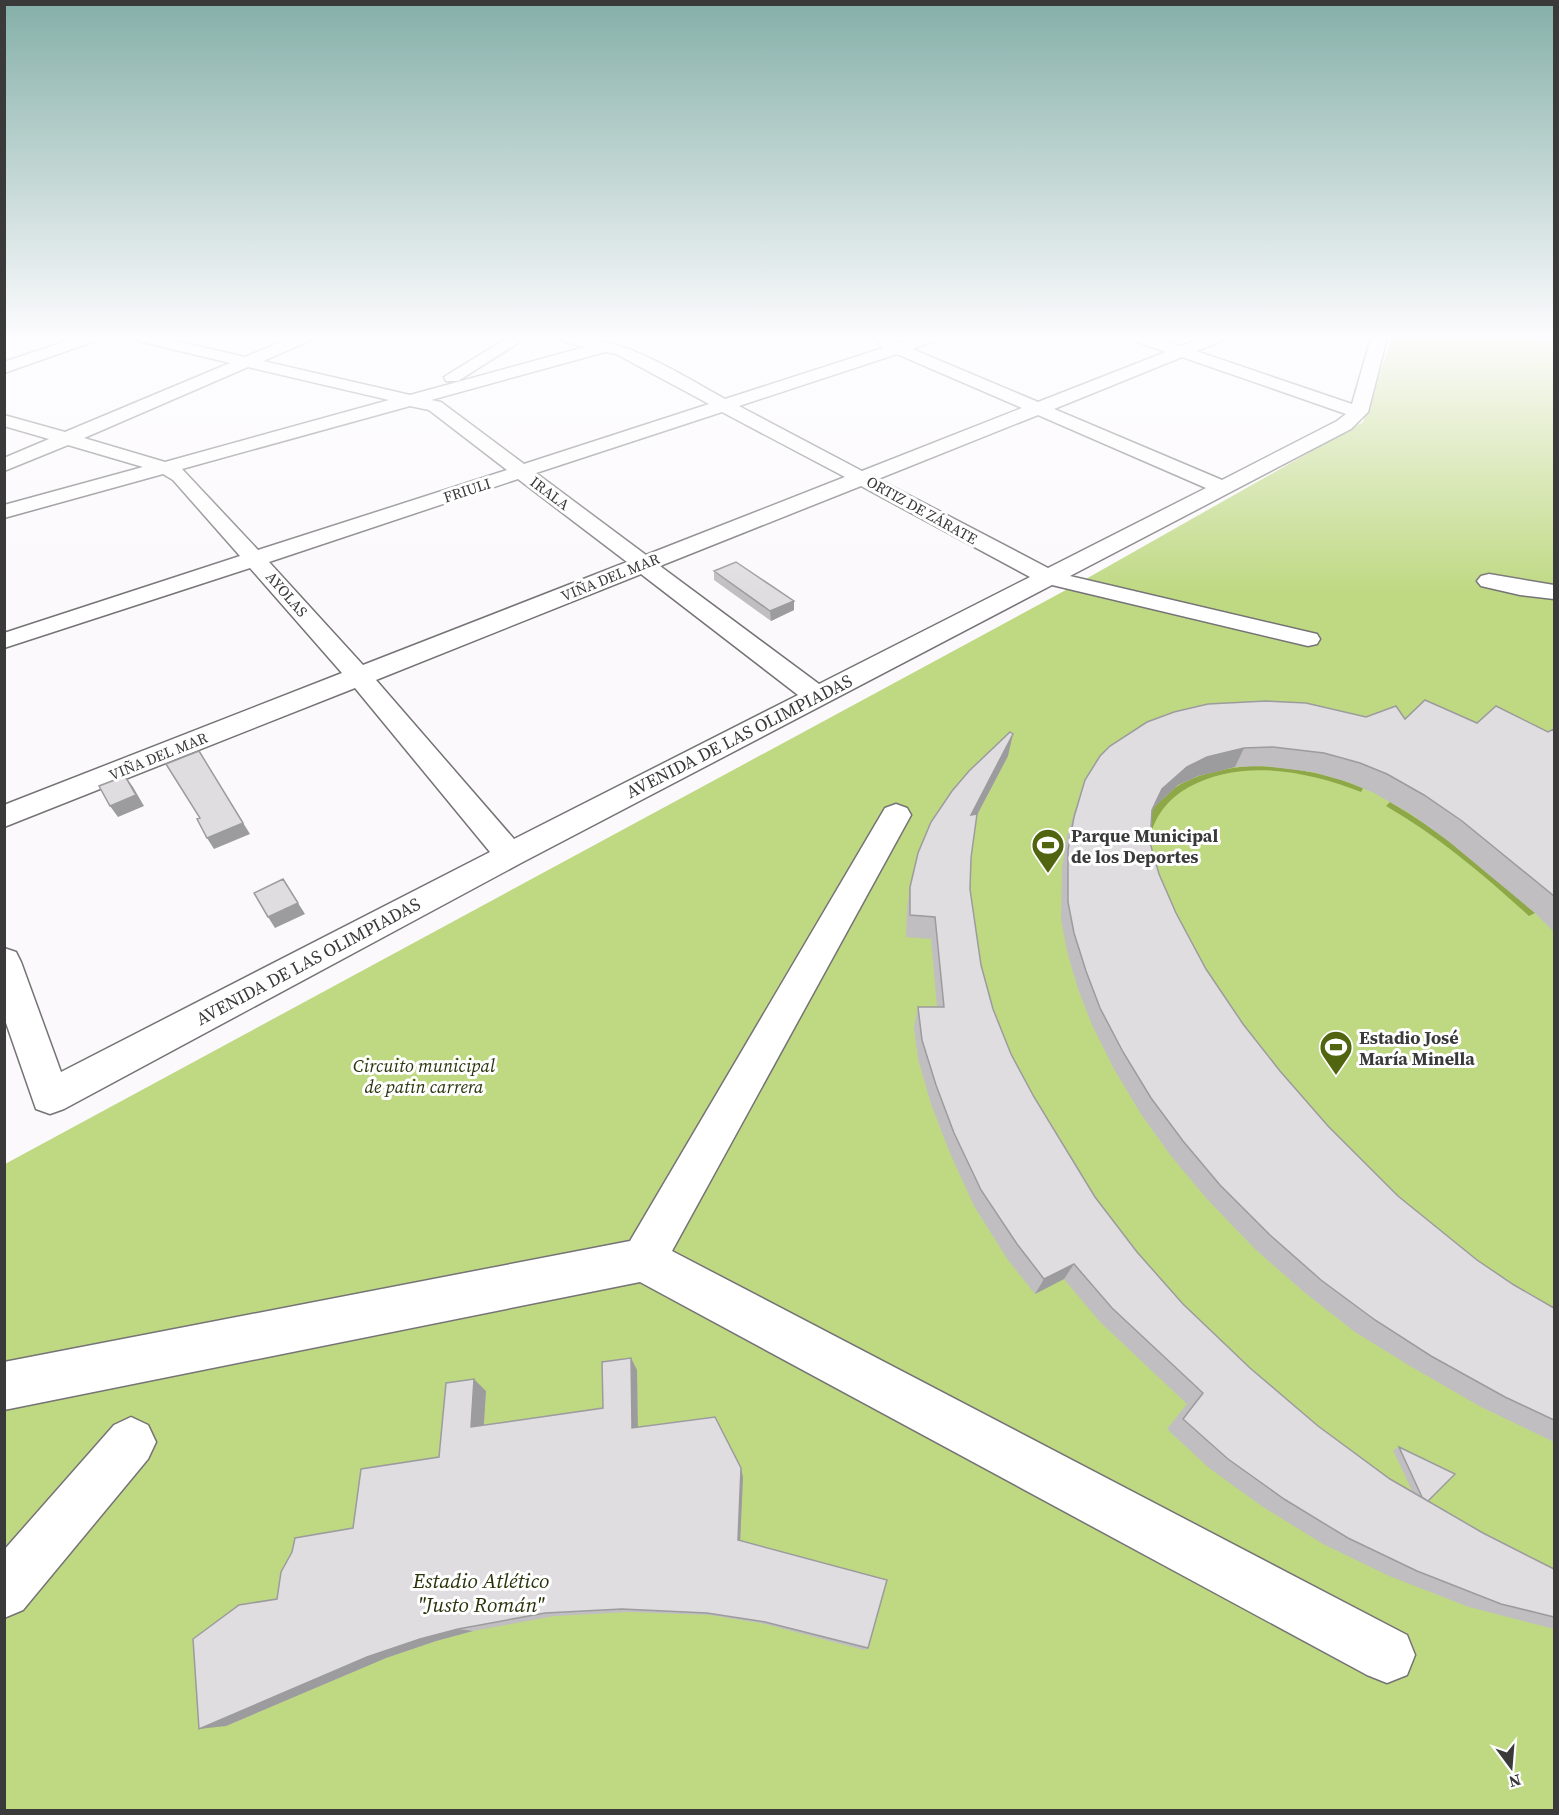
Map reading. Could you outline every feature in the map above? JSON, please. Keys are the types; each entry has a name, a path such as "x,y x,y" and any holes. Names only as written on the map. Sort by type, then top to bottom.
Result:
{"street":[{"name":"AYOLAS","path":"13,423 166,468 180,476 359,677 510,855"},
{"path":"4,465 104,423"},
{"path":"4,512 330,423"},
{"name":"IRALA","path":"457,423 817,696"},
{"name":"FRIULI","path":"4,641 670,423"},
{"name":"ORTIZ DE ZÁRATE","path":"757,423 863,477 1047,578 1308,639"},
{"name":"VIÑA DEL MAR","path":"4,817 1000,423"},
{"path":"1076,423 1222,487"},
{"name":"AVENIDA DE LAS OLIMPIADAS","path":"4,962 50,1097 510,855 1347,423"},
{"path":"1489,581 1554,592"},
{"path":"643,1260 896,815"},
{"path":"4,1386 643,1260 1387,1655"},
{"path":"4,1592 131,1442"}],"green space":[{"name":"Parque Municipal de los Deportes","path":"1362,423 1554,423 1554,1810 5,1810 5,1164 1077,584"}],"shaded area":[{"path":"1249,766 1308,771 1363,788 1361,792 1319,778 1252,770 1209,778 1189,787 1163,809 1158,816 1150,840 1150,861 1154,882 1170,922 1190,962 1238,1038 1293,1109 1323,1143 1406,1222 1466,1269 1508,1297 1554,1320 1554,1331 1507,1306 1462,1277 1400,1228 1347,1179 1285,1112 1256,1076 1204,1002 1182,962 1162,922 1146,877 1142,854 1144,830 1150,814 1171,790 1200,776"},
{"path":"1390,802 1447,840 1535,913 1529,916 1460,857 1424,830 1386,806"}],"building":[{"path":"736,562 794,601 770,611 714,571"},
{"path":"1425,700 1477,723 1496,706 1548,732 1554,729 1554,896 1462,821 1424,795 1387,774 1360,763 1324,753 1273,747 1244,748 1207,757 1187,767 1162,789 1152,810 1150,843 1159,874 1176,913 1206,969 1243,1024 1280,1071 1328,1126 1398,1196 1477,1260 1554,1308 1554,1420 1505,1397 1431,1356 1375,1320 1321,1280 1270,1235 1220,1185 1151,1098 1123,1052 1100,1008 1086,971 1074,933 1068,902 1068,850 1074,817 1085,780 1100,756 1110,746 1147,722 1174,712 1208,704 1266,701 1306,703 1366,717 1396,706 1405,719"},
{"path":"1010,732 1013,734 971,815 977,814 971,858 970,889 981,965 993,1009 1011,1054 1034,1097 1095,1197 1137,1252 1183,1304 1250,1368 1318,1426 1390,1479 1483,1533 1554,1569 1554,1617 1501,1604 1417,1571 1348,1538 1284,1499 1228,1459 1183,1419 1203,1393 1112,1308 1074,1264 1044,1279 1017,1244 981,1190 954,1133 922,1040 918,1007 944,1007 935,917 910,915 910,887 918,853 931,822 969,771"},
{"path":"199,751 243,823 207,838 197,819 200,818 166,764"},
{"path":"125,776 136,795 110,806 99,786"},
{"path":"283,879 298,903 268,917 254,893"},
{"path":"631,1358 632,1428 715,1417 741,1468 738,1540 887,1580 868,1648 765,1622 707,1613 622,1609 545,1613 458,1629 420,1639 367,1657 199,1729 193,1639 239,1605 277,1599 281,1572 292,1552 295,1538 353,1528 361,1469 439,1457 446,1383 474,1379 471,1427 603,1408 602,1362"},
{"path":"1399,1447 1455,1474 1428,1501 1422,1497"}],"place":[{"name":"Parque Municipal de los Deportes","path":"1048,874"},
{"name":"Estadio José María Minella","path":"1336,1076"}],"park label":[{"name":"Circuito municipal de patin carrera","path":"424,1075"},
{"name":"Estadio Atlético \"Justo Román\"","path":"481,1592"}]}
